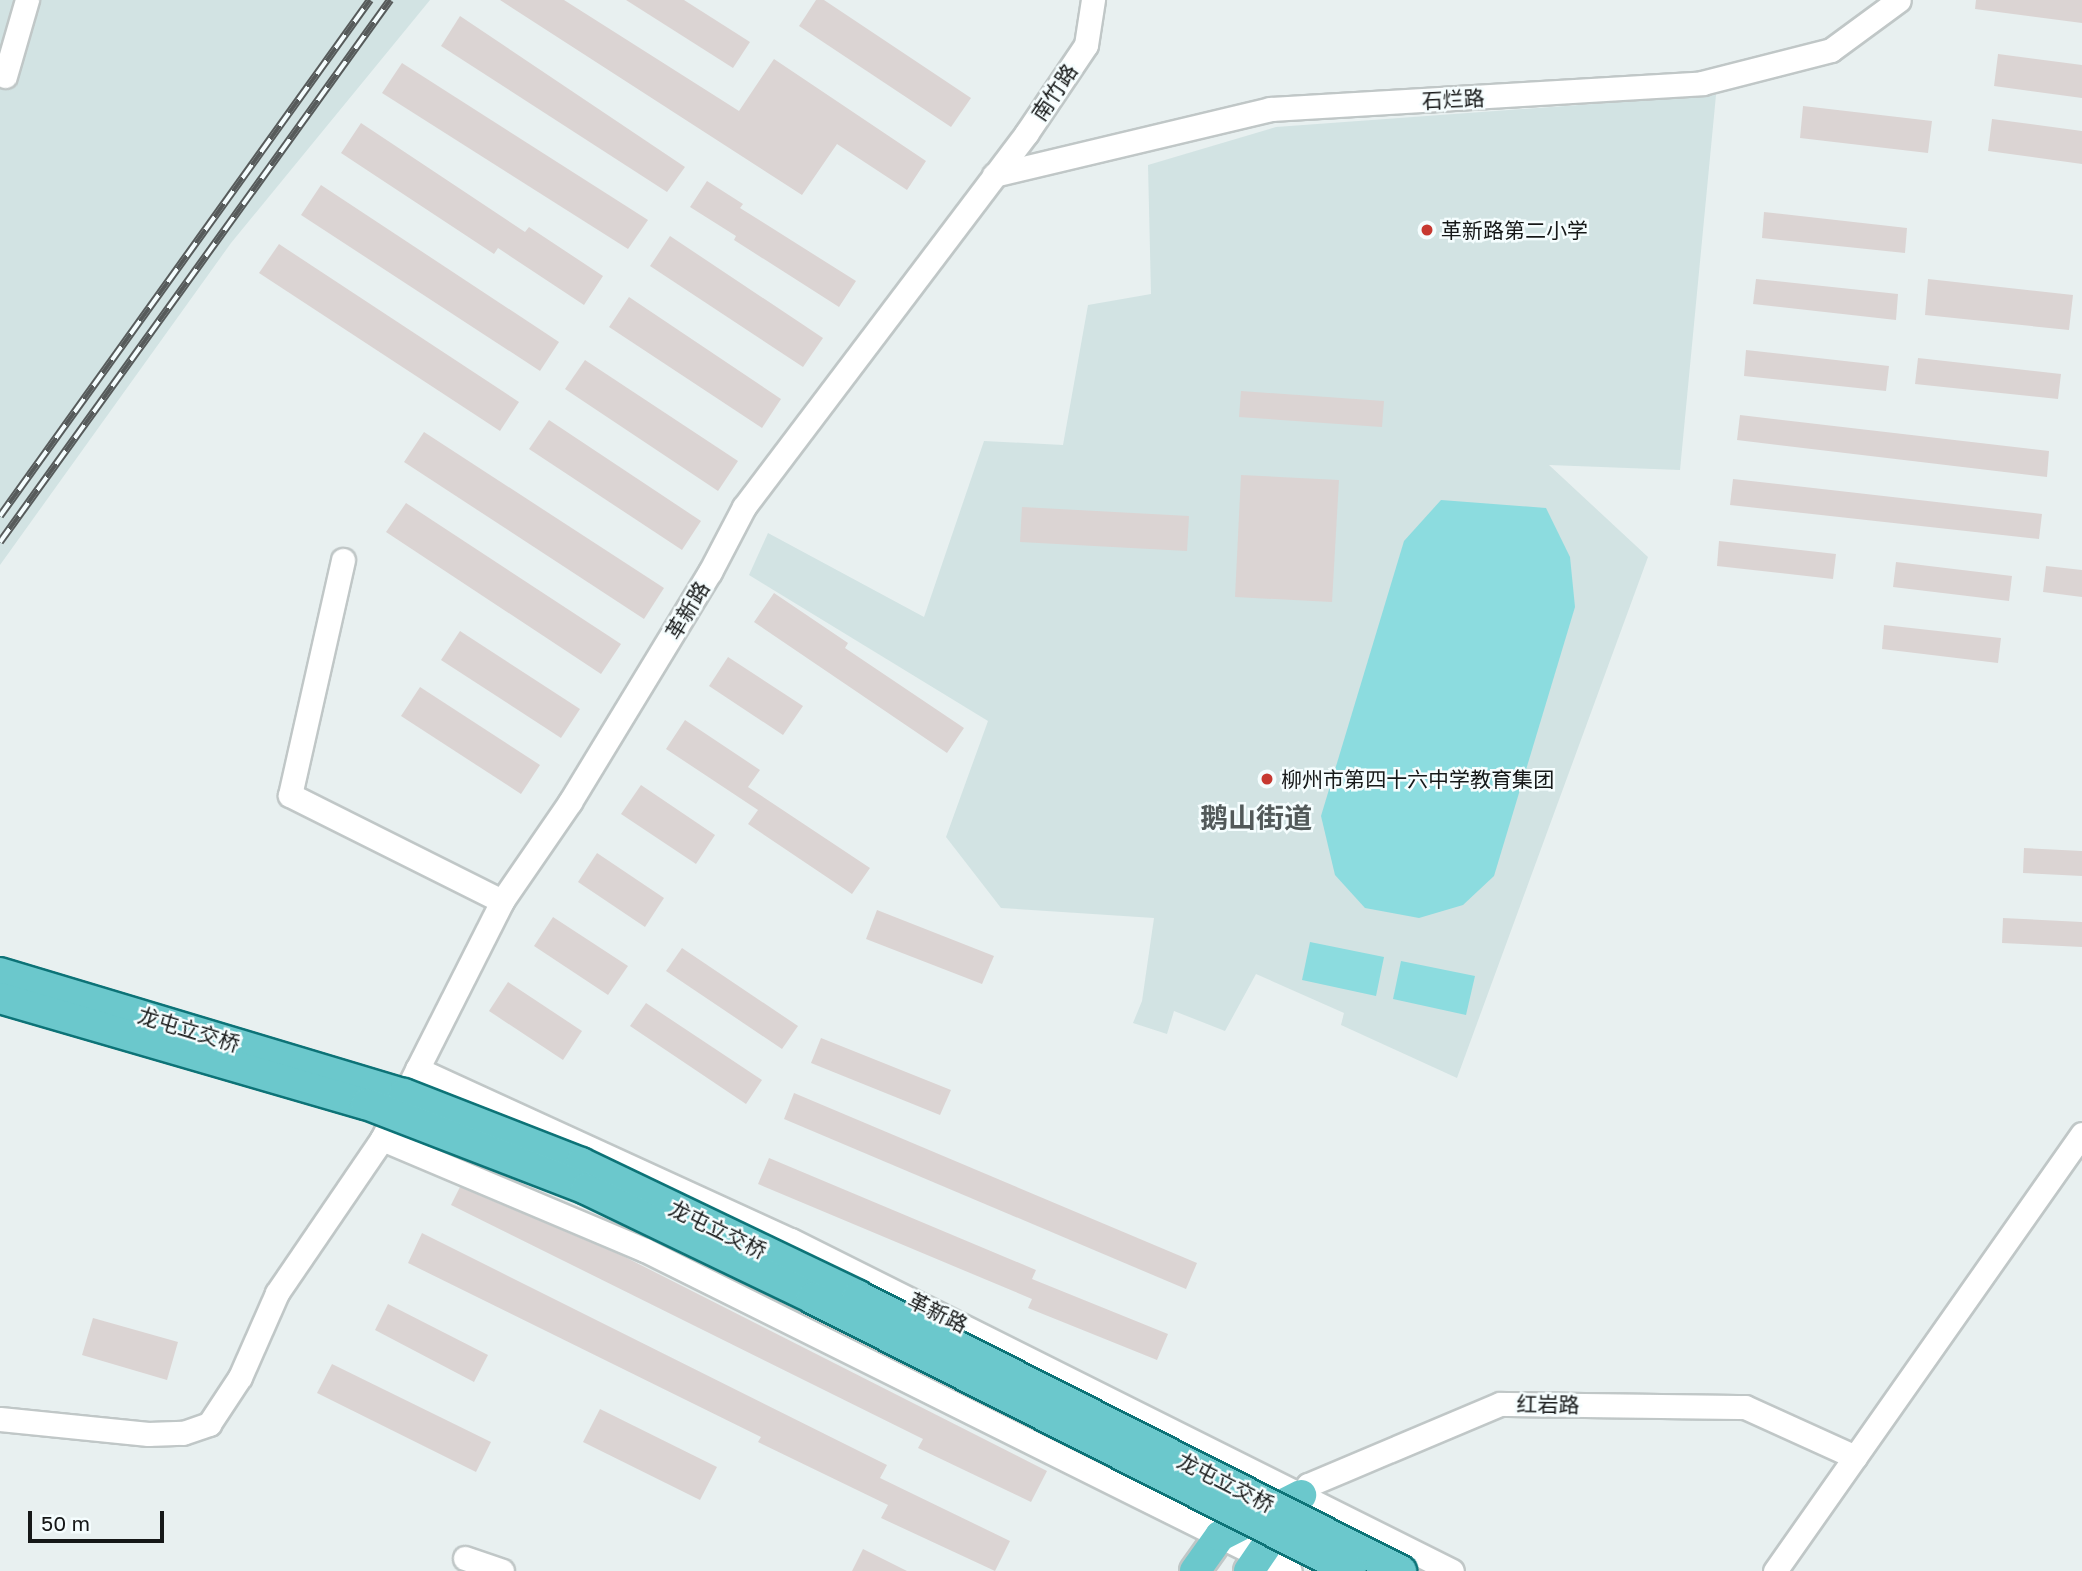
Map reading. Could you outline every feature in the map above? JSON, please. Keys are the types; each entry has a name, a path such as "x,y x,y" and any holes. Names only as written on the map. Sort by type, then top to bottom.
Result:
{"main road":[{"name":"龙屯立交桥","path":"0,973 404,1094 581,1163 870,1303 1401,1571"},
{"name":"龙屯立交桥","path":"0,998 366,1104 586,1189 812,1298 1351,1571"},
{"path":"1195,1571 1220,1536 1301,1495"},
{"name":"红岩路","path":"1254,1564 1301,1495"}],"street":[{"path":"5,76 27,0"},
{"name":"南竹路","path":"994,175 1086,45 1093,0"},
{"name":"石烂路","path":"994,175 1269,109 1702,83 1831,50 1899,0"},
{"name":"革新路","path":"0,1419 148,1434 183,1433 209,1424 240,1377 277,1293 382,1139 502,901 570,802 710,572 744,507 994,175"},
{"path":"342,560 290,795 502,901"},
{"name":"革新路","path":"417,1069 791,1240 1452,1571"},
{"path":"1775,1571 2082,1134"},
{"path":"382,1139 645,1250 1220,1536 1254,1564 1290,1571"},
{"name":"红岩路","path":"1301,1495 1308,1485 1500,1404 1745,1408 1855,1457"},
{"path":"465,1558 502,1571"}],"shaded area":[{"path":"0,0 430,0 231,243 0,565"},
{"name":"柳州市第四十六中学教育集团","path":"1716,95 1680,470 1549,465 1648,557 1457,1078 1341,1025 1344,1013 1256,974 1225,1031 1174,1011 1167,1034 1133,1023 1142,1001 1154,918 1001,908 946,837 988,721 749,575 768,533 924,617 984,441 1063,445 1088,305 1151,294 1148,165 1276,127"},
{"path":"1441,500 1546,508 1570,557 1575,607 1494,876 1463,905 1419,918 1365,908 1335,875 1321,816 1404,541"},
{"path":"1310,942 1384,957 1376,996 1302,980"},
{"path":"1401,961 1475,976 1466,1015 1393,999"}],"building":[{"path":"500,0 564,0 739,111 774,59 926,161 907,190 837,144 802,195"},
{"path":"626,0 684,0 750,42 733,68"},
{"path":"816,0 824,0 971,98 951,127 799,26"},
{"path":"1976,0 2082,0 2082,23 1975,9"},
{"path":"460,16 685,167 667,192 441,46"},
{"path":"1998,54 2082,65 2082,98 1994,86"},
{"path":"402,63 648,220 628,249 382,93"},
{"path":"1803,106 1932,121 1928,153 1800,138"},
{"path":"1992,119 2082,131 2082,164 1988,151"},
{"path":"361,123 525,232 529,227 603,276 584,305 498,248 494,254 341,153"},
{"path":"707,181 743,204 740,208 856,281 839,307 734,240 736,236 690,207"},
{"path":"321,185 559,342 540,371 301,215"},
{"path":"1764,212 1907,228 1905,253 1762,238"},
{"path":"670,236 823,338 803,367 650,266"},
{"path":"279,244 519,402 500,431 259,273"},
{"path":"1756,279 1898,294 1896,320 1753,304"},
{"path":"1928,279 2073,295 2069,330 1925,315"},
{"path":"629,297 781,399 762,428 609,327"},
{"path":"1746,350 1889,366 1886,391 1744,376"},
{"path":"1918,358 2061,374 2058,399 1915,384"},
{"path":"585,360 738,461 718,491 565,389"},
{"path":"1241,391 1384,401 1382,427 1239,417"},
{"path":"1740,415 2049,451 2047,477 1737,440"},
{"path":"549,420 701,521 682,550 529,449"},
{"path":"424,432 664,588 644,619 404,462"},
{"path":"1241,475 1339,480 1332,602 1235,597"},
{"path":"1733,479 2042,514 2039,539 1730,505"},
{"path":"406,503 621,644 601,674 386,532"},
{"path":"1022,507 1189,516 1187,551 1020,542"},
{"path":"1719,541 1836,554 1833,579 1717,566"},
{"path":"1896,562 2012,576 2009,601 1893,587"},
{"path":"2046,566 2082,570 2082,597 2043,592"},
{"path":"774,593 848,643 845,648 964,728 947,753 754,622"},
{"path":"1884,625 2001,638 1998,663 1882,649"},
{"path":"460,631 580,709 561,738 441,660"},
{"path":"728,657 803,706 783,735 709,686"},
{"path":"420,687 540,765 521,794 401,716"},
{"path":"685,720 760,770 748,787 870,868 852,894 748,824 758,810 666,749"},
{"path":"641,785 715,835 696,864 621,814"},
{"path":"2024,848 2082,851 2082,876 2023,873"},
{"path":"597,853 664,898 645,927 578,882"},
{"path":"877,910 994,956 982,984 866,939"},
{"path":"553,917 628,966 608,995 534,946"},
{"path":"2003,918 2082,922 2082,947 2002,943"},
{"path":"682,948 798,1026 782,1049 666,971"},
{"path":"508,982 582,1031 563,1060 489,1011"},
{"path":"646,1003 762,1080 746,1104 630,1026"},
{"path":"821,1038 951,1090 940,1115 811,1063"},
{"path":"794,1093 1197,1263 1186,1289 784,1119"},
{"path":"769,1158 1036,1270 1032,1279 1168,1334 1157,1360 1028,1308 1032,1299 758,1184"},
{"path":"460,1187 623,1256 1047,1471 1031,1502 918,1448 923,1439 451,1205"},
{"path":"422,1233 887,1465 880,1478 1010,1541 995,1571 881,1518 888,1505 758,1442 761,1437 408,1263"},
{"path":"388,1304 488,1355 474,1382 375,1330"},
{"path":"93,1318 178,1342 167,1380 82,1355"},
{"path":"332,1364 491,1442 476,1472 317,1393"},
{"path":"600,1409 717,1467 700,1500 583,1442"},
{"path":"863,1549 907,1571 852,1571"}],"railway":[{"path":"0,516 370,0"},
{"path":"0,542 390,0"}],"place":[{"name":"革新路第二小学","path":"1427,230"},
{"name":"柳州市第四十六中学教育集团","path":"1267,779"}],"district":[{"name":"鹅山街道","path":"1256,818"}]}
